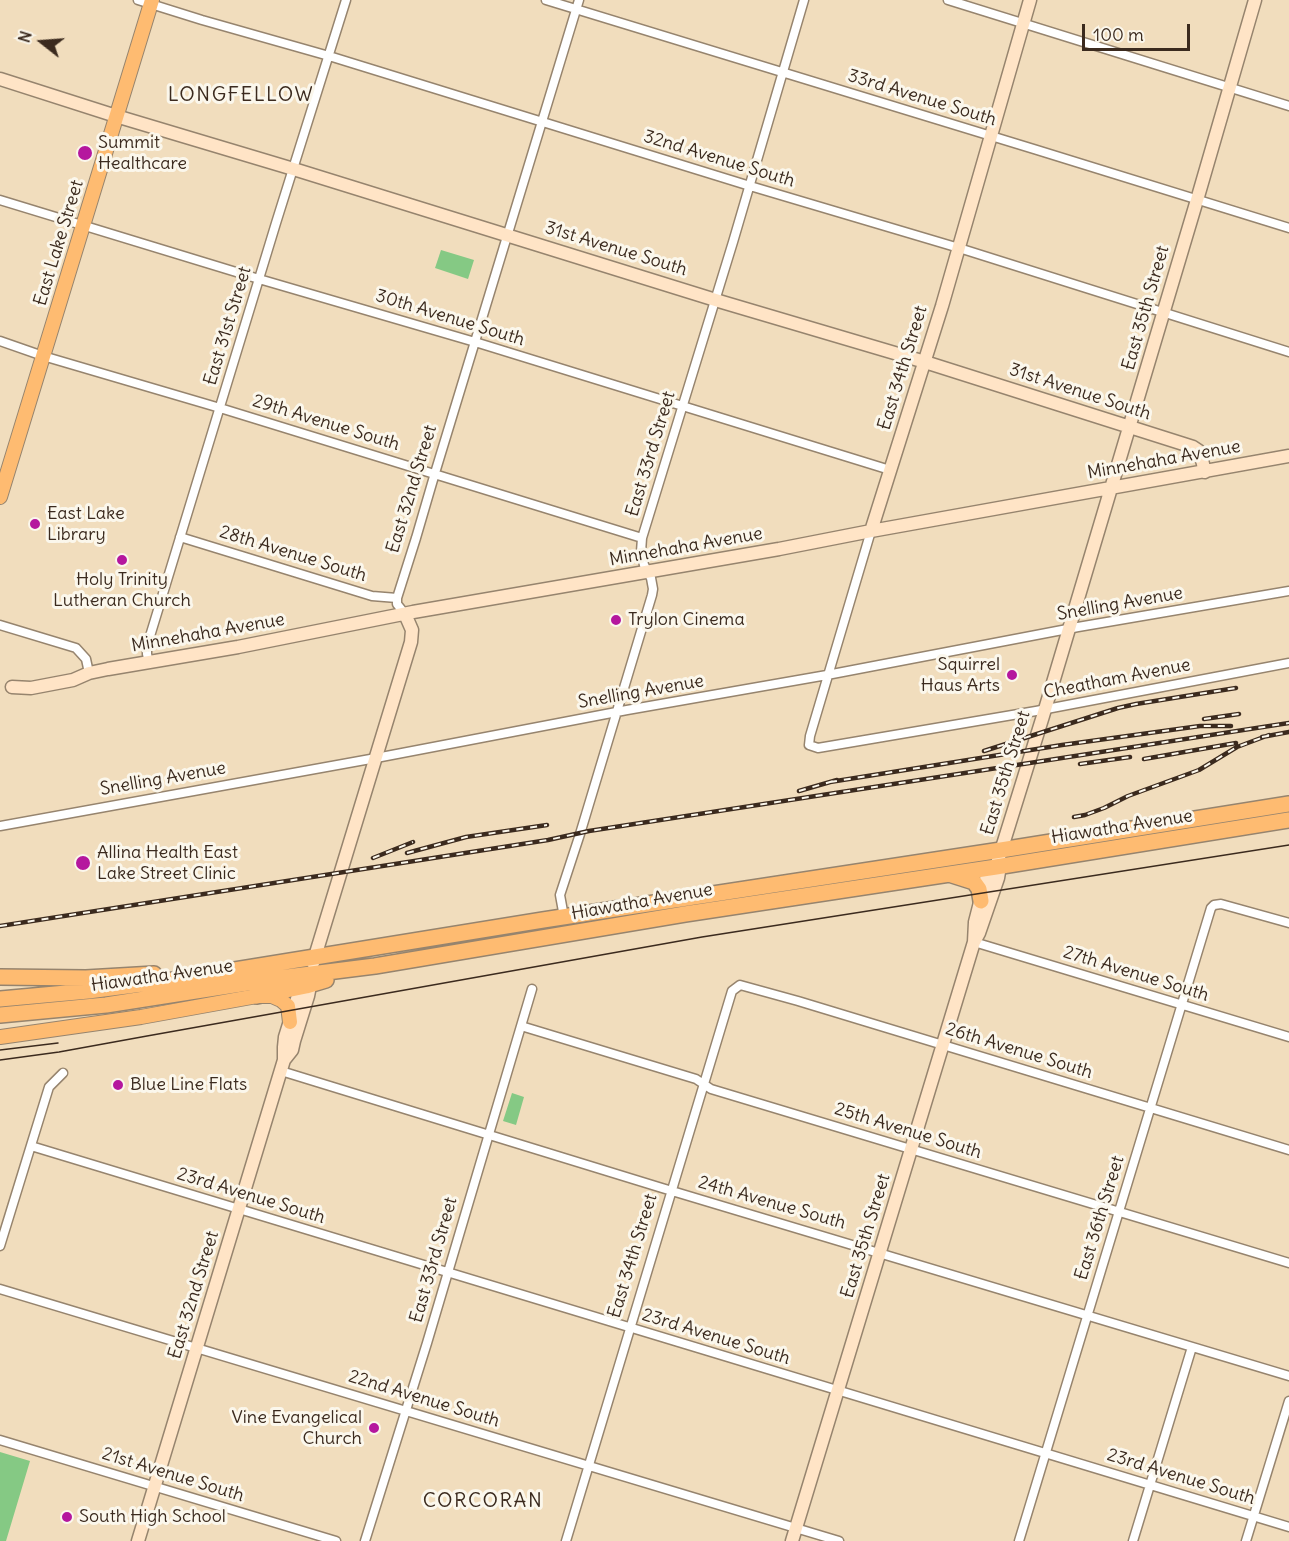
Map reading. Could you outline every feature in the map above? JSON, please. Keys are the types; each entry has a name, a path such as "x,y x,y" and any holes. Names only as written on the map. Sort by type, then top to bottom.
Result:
{"highway":[{"name":"Hiawatha Avenue","path":"0,999 173,980 1289,804"},
{"name":"Hiawatha Avenue","path":"0,1015 106,1005 308,980 375,966 685,914 1289,820"},
{"path":"943,874 974,882 979,889 981,901"},
{"path":"0,977 86,978 232,970"},
{"path":"257,996 308,980"}],"main road":[{"name":"East Lake Street","path":"1,488 44,356 116,116 147,1"},
{"path":"0,1037 86,1026 257,996 272,996 281,1000 288,1006 290,1022"}],"street":[{"name":"East 31st Street","path":"149,663 147,646 346,0"},
{"name":"33rd Avenue South","path":"546,0 578,5 783,73 1289,228"},
{"name":"East 33rd Street","path":"564,918 560,895 652,595 653,583 644,565 641,552 642,538 750,186 804,0"},
{"path":"948,0 1289,106"},
{"name":"East 34th Street","path":"809,745 827,675 925,362 1030,0"},
{"name":"East 35th Street","path":"974,942 975,922 986,879 996,867 1070,629 1255,0"},
{"name":"32nd Avenue South","path":"147,1 958,248 1289,352"},
{"name":"East 32nd Street","path":"138,1541 283,1065 284,1047 290,1022 300,990 308,980 411,642 412,630 405,614 397,604 397,598 578,5"},
{"name":"31st Avenue South","path":"0,79 925,362 1196,448 1201,456 1205,472"},
{"name":"30th Avenue South","path":"0,200 475,342 890,470"},
{"name":"29th Avenue South","path":"0,341 642,538"},
{"name":"Minnehaha Avenue","path":"6,688 31,688 73,680 89,673 405,614 1289,456"},
{"name":"28th Avenue South","path":"180,537 372,596 397,598"},
{"name":"Snelling Avenue","path":"0,826 1070,629 1289,591"},
{"path":"0,625 76,648 86,659 89,673"},
{"path":"1287,663 1289,652"},
{"name":"Cheatham Avenue","path":"809,745 818,748 1121,696 1287,663"},
{"name":"East 35th Street","path":"792,1541 974,942 998,878 999,872 996,867"},
{"name":"East 36th Street","path":"1019,1541 1210,912 1214,905 1221,904 1289,923"},
{"name":"27th Avenue South","path":"974,942 1289,1037"},
{"name":"East 32nd Street","path":"283,1065 292,1050 306,1003 309,991 308,980"},
{"name":"East 34th Street","path":"566,1541 732,991 740,986"},
{"name":"26th Avenue South","path":"740,986 798,1001 1289,1150"},
{"name":"East 33rd Street","path":"365,1541 448,1273 532,988"},
{"name":"25th Avenue South","path":"521,1026 696,1079 711,1089 1289,1263"},
{"name":"24th Avenue South","path":"283,1065 489,1135 1289,1376"},
{"path":"0,1246 49,1087 63,1073"},
{"name":"23rd Avenue South","path":"31,1146 1289,1527"},
{"name":"22nd Avenue South","path":"0,1289 839,1541"},
{"path":"1133,1541 1192,1347"},
{"path":"1246,1541 1289,1401"},
{"name":"21st Avenue South","path":"0,1440 336,1541"}],"green space":[{"path":"441,250 474,260 468,279 435,268"},
{"path":"512,1093 524,1097 516,1125 503,1121"},
{"path":"0,1452 30,1461 6,1541 0,1541"}],"tram line":[{"path":"0,1060 59,1052 702,937 1289,845"},
{"path":"0,1050 58,1043"}],"railway":[{"path":"984,751 1118,708 1236,688"},
{"path":"1204,719 1239,714"},
{"path":"0,926 548,840 589,831 1289,723"},
{"path":"830,782 1062,745 1200,726 1231,726"},
{"path":"1262,737 1289,732"},
{"path":"1074,817 1104,808 1128,796 1199,770 1237,747 1269,735"},
{"path":"1144,759 1236,743"},
{"path":"1080,764 1130,757"},
{"path":"799,791 837,780"},
{"path":"407,853 466,837 547,825"},
{"path":"373,858 413,842"}],"place":[{"name":"Summit Healthcare","path":"85,153"},
{"name":"East Lake Library","path":"35,524"},
{"name":"Holy Trinity Lutheran Church","path":"122,560"},
{"name":"Trylon Cinema","path":"616,620"},
{"name":"Squirrel Haus Arts","path":"1012,675"},
{"name":"Allina Health East Lake Street Clinic","path":"83,863"},
{"name":"Blue Line Flats","path":"118,1085"},
{"name":"Vine Evangelical Church","path":"374,1428"},
{"name":"South High School","path":"67,1517"}],"district":[{"name":"LONGFELLOW","path":"241,95"},
{"name":"CORCORAN","path":"483,1501"}]}
